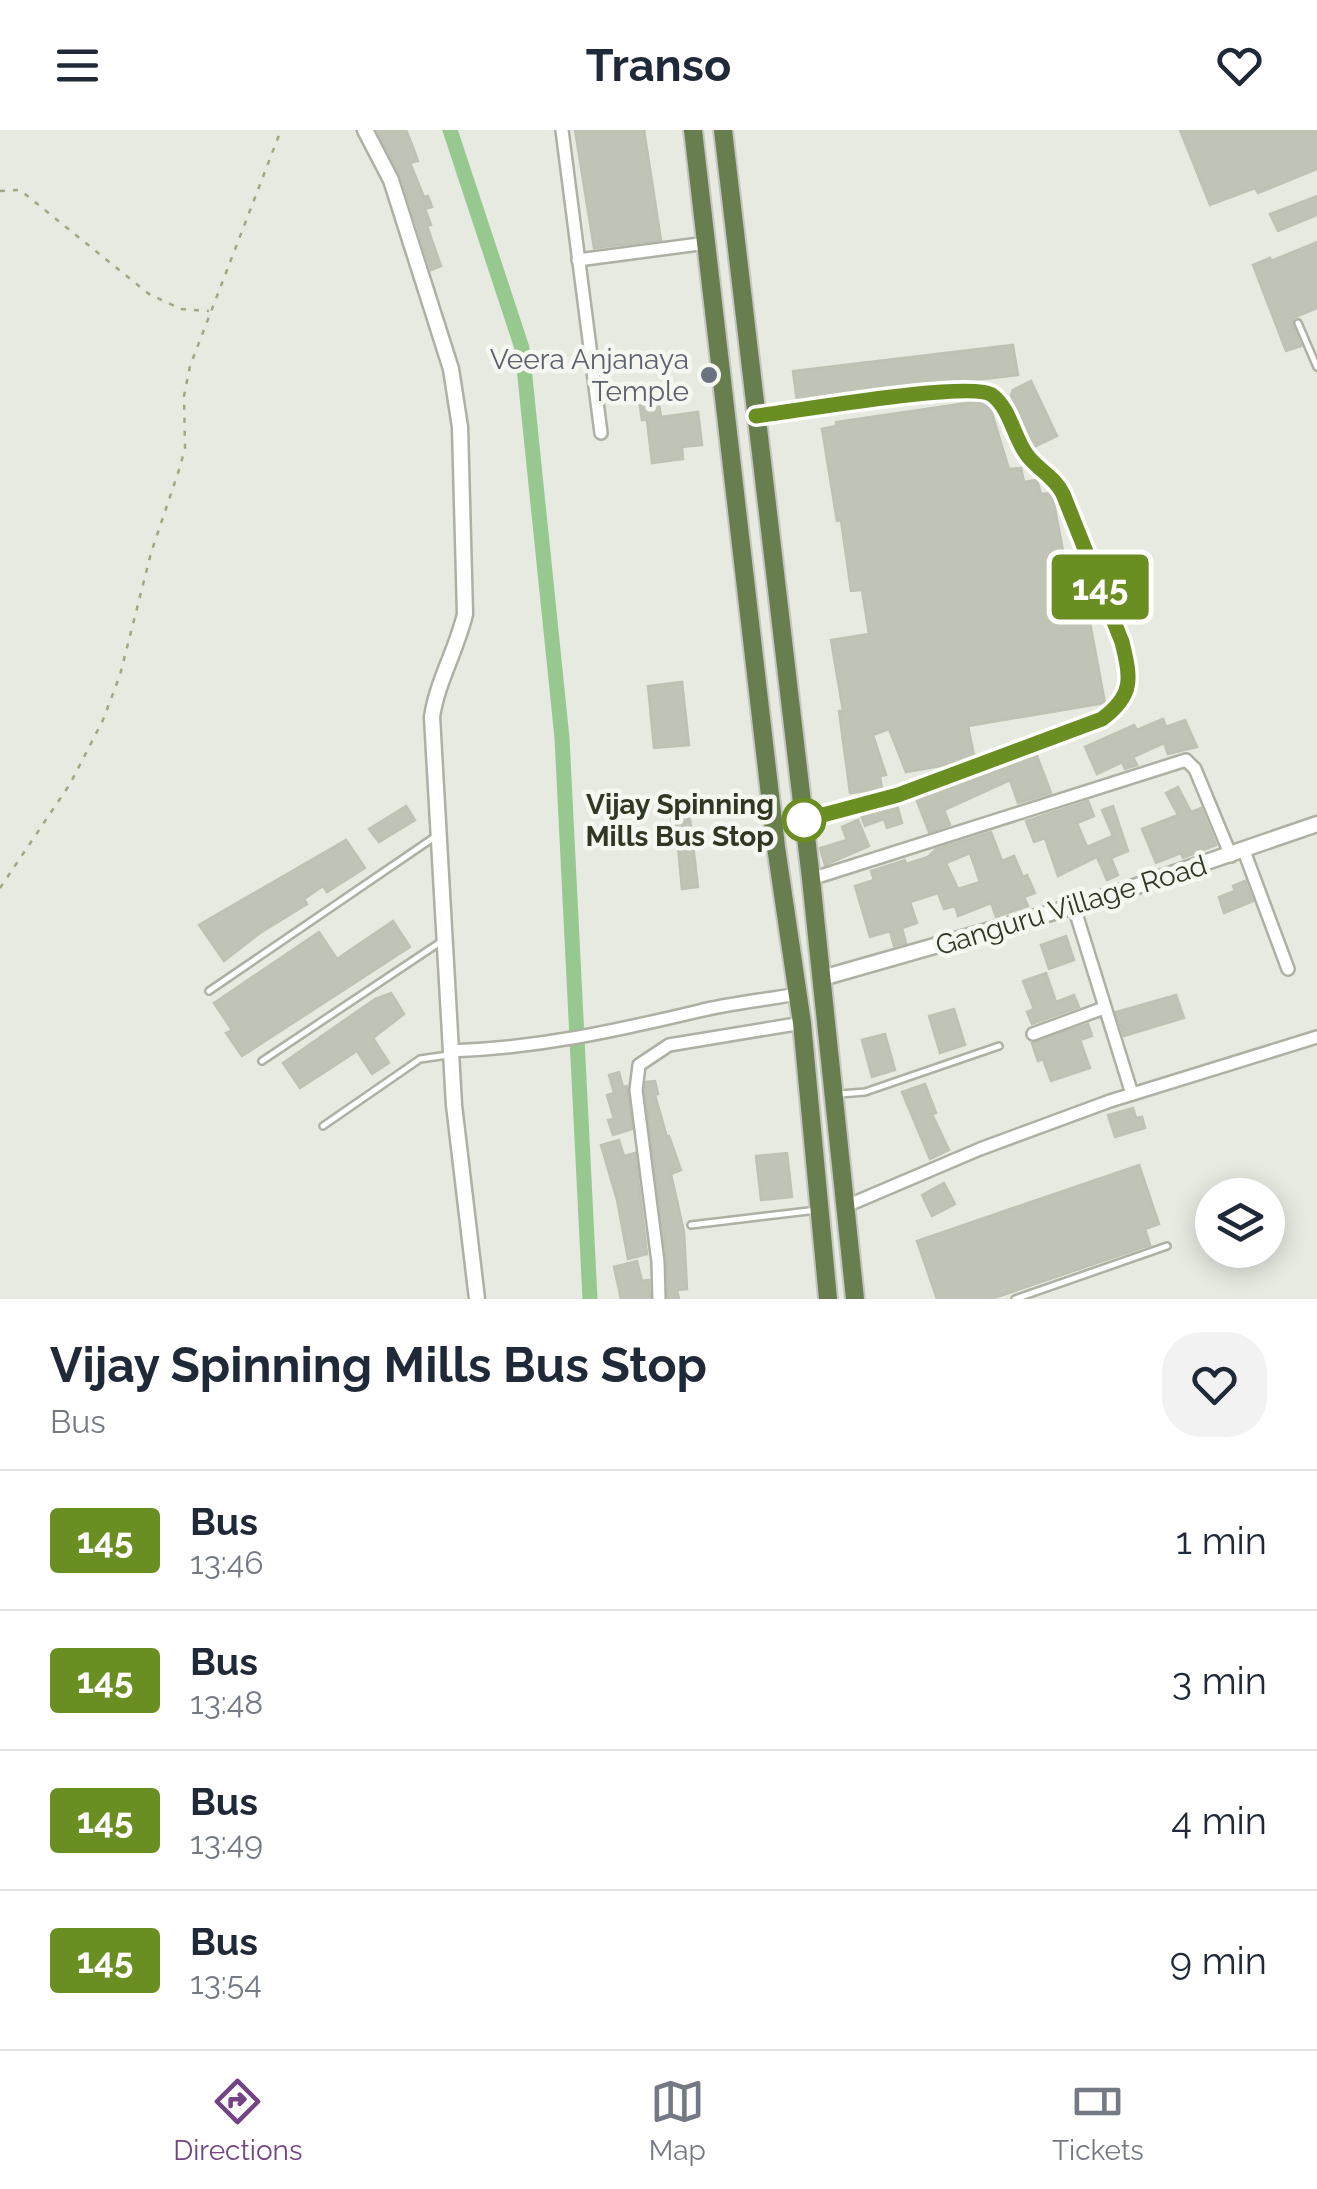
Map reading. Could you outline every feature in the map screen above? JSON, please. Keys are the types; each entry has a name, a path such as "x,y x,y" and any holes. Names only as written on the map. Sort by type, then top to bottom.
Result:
{"highway":[{"path":"693,130 776,847 802,1024 828,1299"},
{"path":"725,136 822,978 854,1299"}],"street":[{"path":"364,130 391,180 444,340 460,428 465,614 434,700 432,717 451,1053 477,1299"},
{"path":"562,130 601,433"},
{"path":"578,260 707,243"},
{"path":"811,879 1186,760 1195,769 1238,854 1288,970"},
{"name":"Ganguru Village Road","path":"822,978 1074,907 1317,824"},
{"path":"1074,907 1132,1094"},
{"path":"451,1053 509,1049 605,1034 700,1010 798,994"},
{"path":"1033,1034 1104,1008"},
{"path":"659,1299 658,1262 636,1090 639,1065 669,1046 802,1024"},
{"path":"844,1207 980,1149 1132,1094 1317,1037"}],"lane":[{"path":"1298,322 1317,367"},
{"path":"756,416 920,395 972,391 991,394 1003,408 1026,454 1056,481 1063,494 1122,642 1128,668 1124,699 1102,719 898,795 804,820"},
{"path":"209,990 438,834"},
{"path":"262,1061 444,939"},
{"path":"834,1093 865,1092 999,1046"},
{"path":"323,1126 420,1058 451,1053"},
{"path":"692,1225 818,1210"},
{"path":"1015,1299 1167,1246"}],"path":[{"path":"0,888 70,784 103,720 120,675 151,553 185,448 184,396 190,366 280,130"},
{"path":"0,190 20,190 150,294 182,308 211,311"}],"building":[{"path":"377,130 406,130 418,161 410,163 432,207 425,209 431,225 427,226 441,266 431,270 401,176"},
{"path":"575,130 644,130 661,240 594,248"},
{"path":"1180,130 1317,130 1317,169 1258,193 1255,188 1210,205"},
{"path":"1317,196 1317,215 1278,231 1270,214"},
{"path":"1317,242 1317,308 1293,318 1301,346 1286,351 1253,265"},
{"path":"1013,345 1018,375 797,401 793,371"},
{"path":"1031,381 1057,436 1034,447 1011,395"},
{"path":"658,397 661,417 698,412 702,445 682,447 683,459 652,463 647,420 642,420 639,400"},
{"path":"988,400 1009,469 1021,468 1024,482 1037,480 1041,494 1052,493 1072,598 1085,596 1105,703 968,726 975,760 906,772 889,729 873,735 886,775 880,776 882,789 850,793 839,711 843,711 831,640 869,634 862,590 851,591 822,429 836,426 836,422"},
{"path":"682,682 689,745 654,748 648,686"},
{"path":"1163,719 1166,727 1185,720 1197,747 1168,754 1164,743 1133,757 1137,765 1125,769 1122,762 1097,774 1085,747 1134,725 1137,730"},
{"path":"1037,756 1051,793 1018,803 1010,780 944,810 950,825 929,832 915,796 977,772 978,778"},
{"path":"1178,787 1191,812 1201,808 1216,845 1156,863 1142,829 1178,815 1166,793"},
{"path":"1088,801 1094,816 1077,823 1087,847 1113,836 1102,810 1113,806 1128,851 1111,858 1118,875 1107,880 1097,857 1058,876 1045,838 1034,842 1026,821"},
{"path":"884,805 885,809 897,805 902,823 887,828 884,819 865,826 860,813"},
{"path":"406,806 415,820 379,842 369,829"},
{"path":"689,811 698,887 682,889 676,827 673,828 670,814"},
{"path":"858,820 869,846 825,865 820,848 847,840 842,827"},
{"path":"991,832 1002,861 1014,856 1035,893 1024,897 1028,906 996,917 991,903 958,916 955,906 944,909 938,893 910,902 917,923 902,928 906,943 894,946 890,931 870,937 855,886 874,880 871,871 928,857 936,849","holes":["970,853 980,882 958,889 946,863"]},
{"path":"346,840 365,868 327,892 323,886 304,899 307,904 224,961 199,925"},
{"path":"1245,881 1253,901 1224,913 1219,897 1235,891 1233,886"},
{"path":"393,921 410,947 242,1056 226,1033 232,1030 214,1003 319,932 337,959"},
{"path":"1066,936 1074,960 1049,969 1041,945"},
{"path":"1046,973 1056,1002 1074,995 1079,1007 1032,1024 1027,1012 1034,1009 1023,981"},
{"path":"391,993 404,1014 373,1038 389,1063 372,1074 357,1051 300,1088 283,1063 375,999"},
{"path":"1176,995 1184,1018 1124,1036 1116,1012"},
{"path":"954,1009 965,1045 940,1053 929,1016"},
{"path":"1088,1024 1092,1036 1080,1040 1090,1068 1051,1081 1032,1043"},
{"path":"885,1034 895,1070 872,1077 862,1040"},
{"path":"619,1072 623,1087 627,1086 632,1129 613,1135 608,1120 614,1119 607,1095 614,1093 609,1075"},
{"path":"655,1081 667,1137 681,1170 671,1174 684,1232 687,1289 677,1290 679,1299 668,1299 667,1261 645,1090 646,1082"},
{"path":"925,1084 936,1113 932,1114 949,1150 930,1159 902,1092"},
{"path":"1133,1108 1136,1118 1142,1117 1145,1128 1115,1137 1108,1115"},
{"path":"619,1140 624,1156 635,1153 647,1254 628,1259 601,1145"},
{"path":"787,1153 792,1197 761,1200 756,1156"},
{"path":"1139,1165 1159,1224 1145,1229 1150,1245 991,1299 937,1299 917,1241"},
{"path":"944,1183 955,1204 932,1216 922,1195"},
{"path":"637,1261 642,1281 649,1280 650,1299 621,1299 614,1267"}],"waterway":[{"path":"450,130 522,348 562,738 590,1299"}],"bus line":[{"name":"145","path":"756,416 920,395 972,391 991,394 1003,408 1026,454 1050,474 1063,494 1122,642 1128,668 1124,699 1102,719 898,795 804,820"}],"place":[{"name":"Veera Anjanaya Temple","path":"709,375"},
{"name":"Vijay Spinning Mills Bus Stop","path":"804,820"}]}
